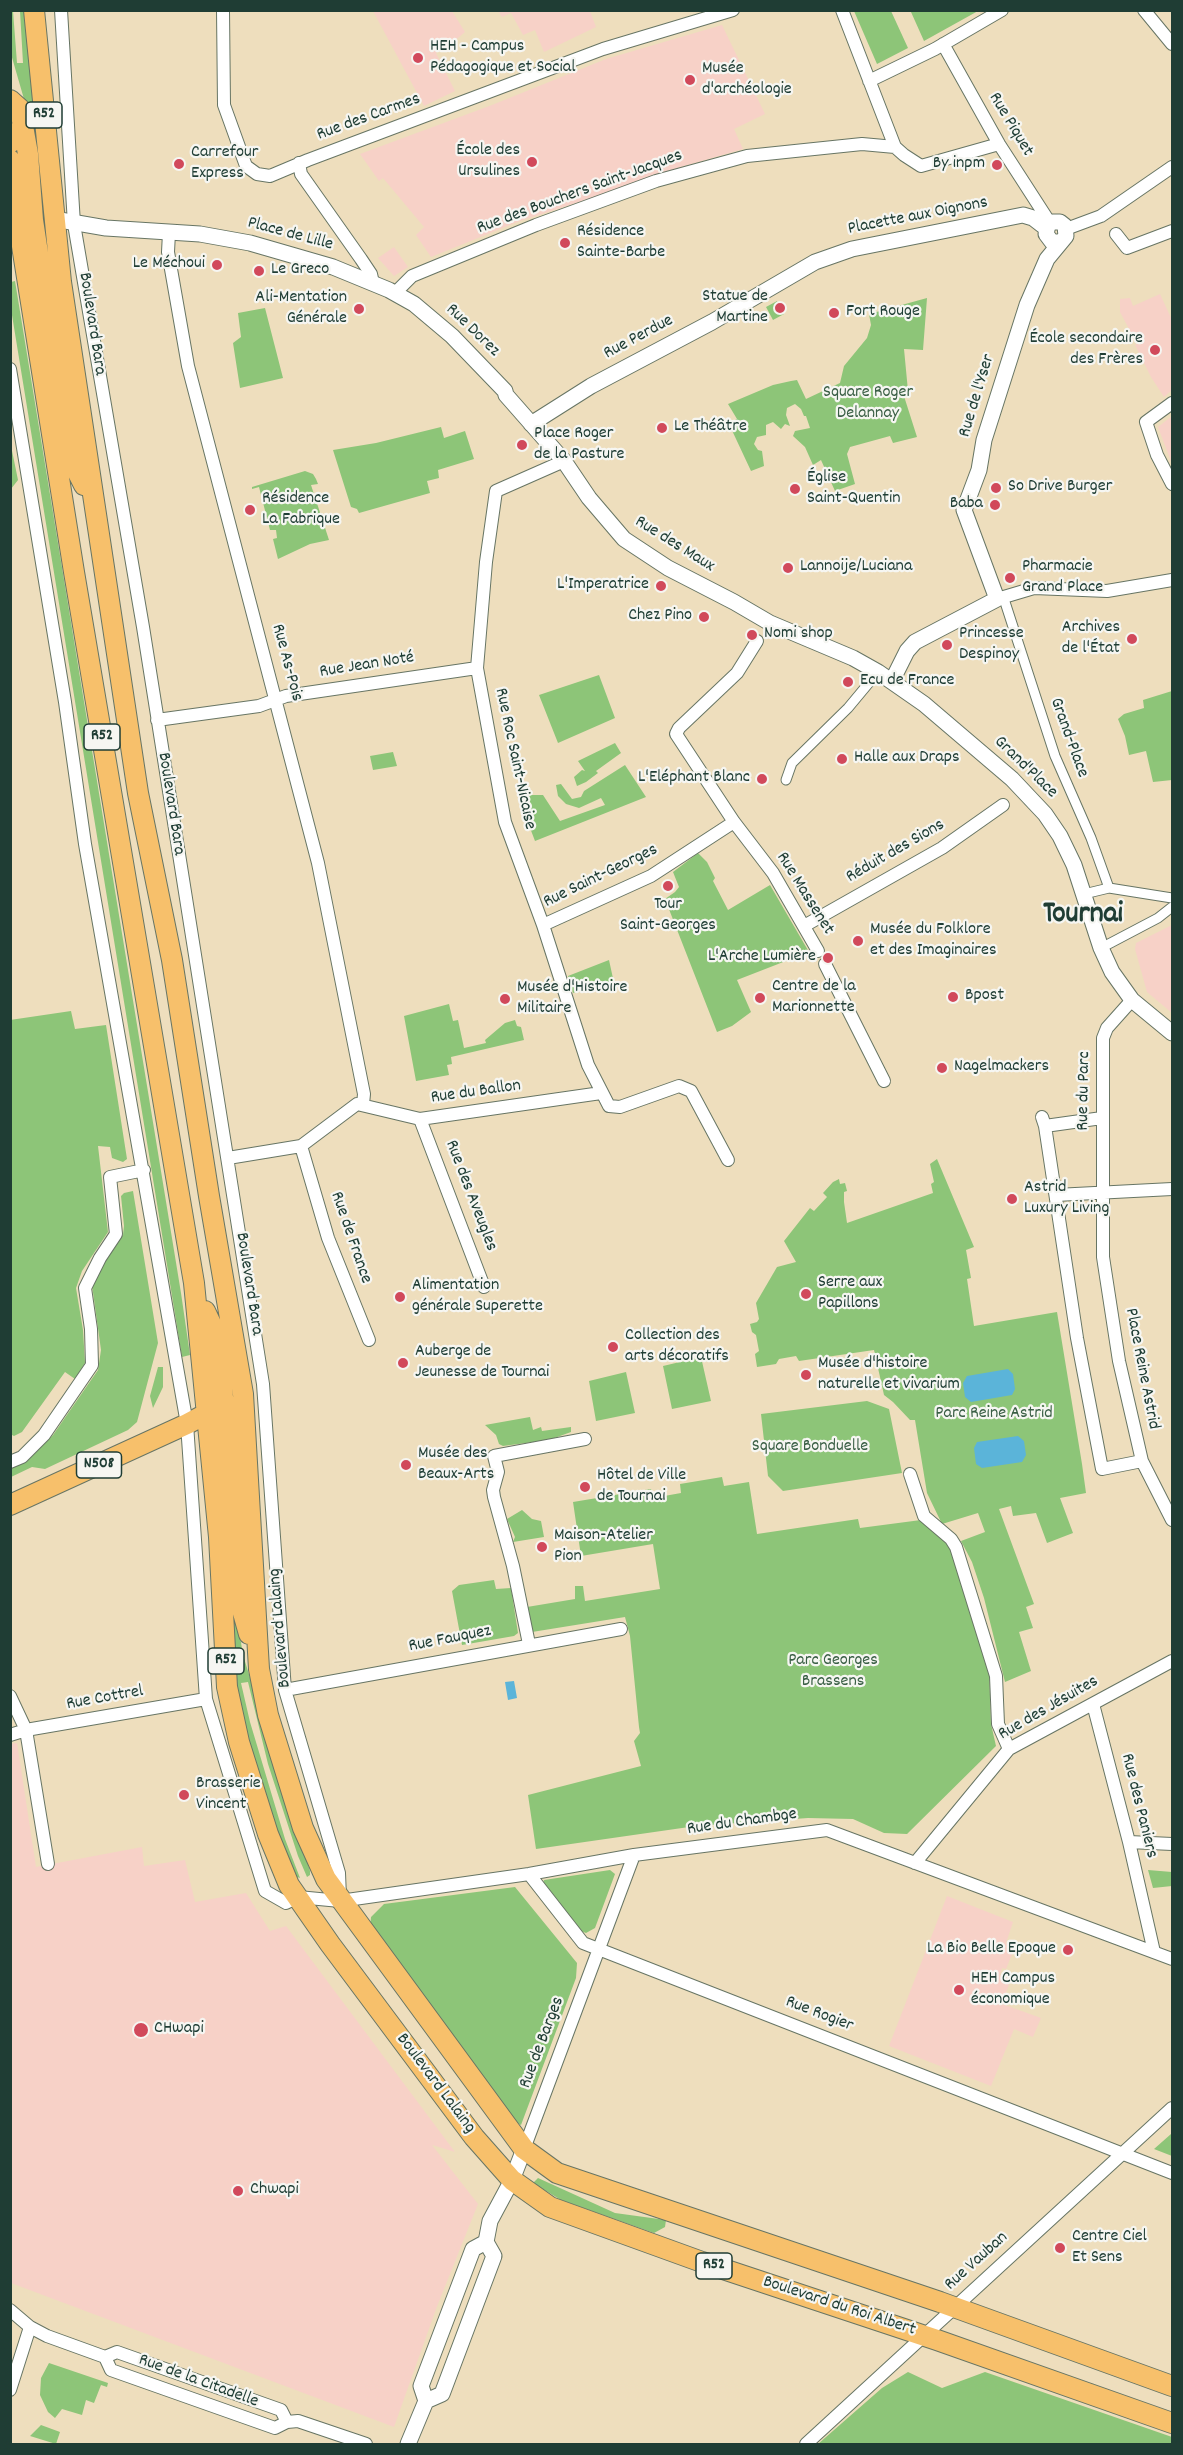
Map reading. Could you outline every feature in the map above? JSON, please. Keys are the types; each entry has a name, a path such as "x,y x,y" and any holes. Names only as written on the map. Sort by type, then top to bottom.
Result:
{"main road":[{"name":"R52","path":"34,10 54,219"},
{"name":"R52","path":"10,100 20,108 28,154 20,220 78,473 95,506"},
{"name":"R52","path":"10,133 10,143"},
{"name":"R52","path":"10,159 110,785 215,1408 237,1591 259,1669"},
{"path":"20,220 54,219"},
{"name":"Boulevard Bara","path":"54,219 61,282 138,793 172,960 243,1394"},
{"path":"215,1408 243,1394"},
{"name":"Boulevard Lalaing","path":"243,1394 259,1669 268,1715 303,1828 326,1880 340,1901 524,2149"},
{"name":"N508","path":"10,1505 186,1424 215,1408"},
{"name":"Boulevard Lalaing","path":"215,1408 227,1688 239,1742 268,1834 289,1885 330,1944 474,2137 512,2180"},
{"name":"Boulevard du Roi Albert","path":"524,2149 557,2173 954,2307 1173,2386"},
{"name":"Boulevard du Roi Albert","path":"512,2180 550,2207 702,2262 1173,2423"}],"street":[{"name":"Boulevard Bara","path":"61,10 74,225 157,720 263,1384"},
{"name":"Rue des Carmes","path":"223,10 224,105 246,166 257,174 270,176 299,163 603,49 733,10"},
{"path":"842,10 895,147 921,166 999,144"},
{"path":"869,81 943,44 1002,10"},
{"path":"1144,10 1173,44"},
{"name":"Rue Piquet","path":"943,44 1048,225"},
{"name":"Rue des Bouchers Saint-Jacques","path":"395,292 412,276 536,225 656,181 749,156 862,144 895,147"},
{"name":"Place de Lille","path":"299,163 300,174 361,259 370,274 372,283"},
{"path":"1062,235 1101,216 1173,167"},
{"name":"Placette aux Oignons","path":"798,272 815,262 852,249 1023,215 1048,225 1047,237 1052,242 1062,235"},
{"name":"Place de Lille","path":"54,219 74,225 193,233 250,243 329,265 372,283"},
{"path":"1116,234 1126,248 1173,231"},
{"name":"Rue As-Pois","path":"169,233 168,252 188,366 277,700 330,919 364,1094 363,1104"},
{"name":"Rue de l'Yser","path":"1000,597 984,566 964,510 979,470 984,440 1027,305 1047,259 1062,235"},
{"name":"Rue Perdue","path":"531,424 591,386 712,322 798,272"},
{"name":"Rue Dorez","path":"372,283 395,292 414,304 452,336 505,391 531,424"},
{"path":"10,369 85,844 144,1170 186,1424 206,1699 265,1891 286,1903 298,1897"},
{"path":"1173,402 1146,422 1157,455 1173,484"},
{"name":"Rue des Maux","path":"531,424 564,461 580,482 584,492 624,539 763,632"},
{"name":"Rue Roc Saint-Nicaise","path":"564,461 496,491 486,562 477,668 505,822 543,925 588,1065 601,1093"},
{"path":"892,681 907,651 915,642 1000,597 1034,588 1107,591 1173,580"},
{"name":"Grand-Place","path":"1000,597 1055,756 1109,888"},
{"name":"Grand'Place","path":"763,632 853,658 878,672 964,737 1024,790 1060,836 1074,865 1105,945 1112,972 1132,1000 1173,1033"},
{"name":"Rue Massenet","path":"763,632 737,673 679,728 676,734 734,822 773,873 818,951"},
{"name":"Rue Jean Noté","path":"157,720 259,706 309,693 477,668"},
{"path":"786,780 792,763 848,708 878,672"},
{"name":"Réduit des Sions","path":"804,926 942,848 1003,805"},
{"name":"Rue Saint-Georges","path":"543,925 651,876 734,822"},
{"path":"1084,894 1109,888 1173,897"},
{"path":"1105,945 1158,918 1173,907"},
{"name":"Rue Massenet","path":"825,964 884,1081"},
{"name":"Rue du Parc","path":"1103,1192 1104,1032 1132,1000"},
{"path":"601,1093 609,1106 620,1107 679,1086 691,1091 728,1160"},
{"name":"Rue du Ballon","path":"363,1104 420,1119 601,1093"},
{"path":"228,1158 302,1146 352,1106 363,1104"},
{"path":"1102,1118 1043,1122 1077,1338 1102,1469 1142,1461"},
{"name":"Rue des Aveugles","path":"420,1119 484,1287"},
{"name":"Rue de France","path":"302,1146 328,1239 369,1340"},
{"path":"10,1462 22,1457 44,1435 92,1365 91,1329 85,1288 100,1258 116,1234 110,1177 144,1170"},
{"path":"1056,1195 1173,1189"},
{"name":"Place Reine Astrid","path":"1103,1192 1103,1257 1119,1360 1142,1461 1173,1520"},
{"path":"243,1394 263,1384"},
{"name":"Boulevard Lalaing","path":"263,1384 285,1690 339,1873 340,1901"},
{"path":"529,1644 513,1566 494,1497 493,1490 498,1472 494,1456 585,1439"},
{"path":"910,1474 924,1516 951,1539 956,1547 996,1676 998,1724 1009,1749"},
{"name":"Rue Fauquez","path":"285,1690 621,1629"},
{"name":"Rue des Jésuites","path":"915,1863 1009,1749 1173,1661"},
{"path":"10,1696 26,1730 48,1863"},
{"name":"Rue Cottrel","path":"10,1735 26,1730 206,1699"},
{"name":"Rue des Paniers","path":"1093,1704 1129,1842 1154,1952"},
{"name":"Rue du Chambge","path":"298,1897 340,1901 529,1874 634,1855 826,1830 1173,1959"},
{"path":"1129,1842 1173,1844"},
{"name":"Rue de Barges","path":"426,2401 442,2394 494,2256 486,2242 490,2221 512,2180 634,1855"},
{"name":"Rue Rogier","path":"529,1874 583,1943 1173,2173"},
{"name":"Rue Vauban","path":"806,2445 1173,2108"},
{"name":"Rue de Barges","path":"408,2445 426,2401 422,2386 473,2249 486,2242"},
{"name":"Rue de la Citadelle","path":"10,2310 47,2336 105,2357 117,2352 281,2410 287,2422"},
{"path":"10,2390 30,2326"},
{"name":"Rue de la Citadelle","path":"105,2357 111,2370 274,2428 287,2422 298,2421 366,2445"}],"shaded area":[{"name":"HEH - Campus Pédagogique et Social","path":"373,11 452,11 465,32 452,43 441,46 443,49 436,53 455,91 424,106"},
{"name":"HEH - Campus Pédagogique et Social","path":"498,11 590,11 596,27 544,52 535,30 523,35 511,13 502,17"},
{"name":"École des Ursulines","path":"722,25 765,114 734,129 743,149 674,169 673,172 520,221 431,257 416,235 424,227 383,178 379,181 360,154 492,105 606,59"},
{"path":"394,247 408,267 394,276 378,258"},
{"name":"École secondaire des Frères","path":"1160,294 1172,320 1172,390 1164,397 1151,377 1120,312 1120,299 1130,298 1133,306"},
{"name":"École secondaire des Frères","path":"1172,416 1172,464 1158,427"},
{"path":"1172,925 1172,1013 1147,992 1135,949 1136,943"},
{"name":"CHwapi","path":"17,1743 36,1867 142,1847 144,1866 185,1860 195,1902 246,1893 270,1931 286,1926 455,2152 432,2145 478,2204 436,2309 394,2427 11,2283 10,1744"},
{"name":"HEH Campus économique","path":"947,1896 1013,1922 1006,1943 1015,1947 1006,1969 1002,1968 1000,1975 1011,1979 1002,2004 1041,2018 1033,2037 1014,2029 991,2086 889,2046"}],"green space":[{"path":"916,10 978,11 924,41 911,12"},
{"path":"10,11 13,11 17,63 23,63 20,11 27,11 38,150 31,150 26,106 11,54"},
{"path":"854,11 891,11 908,48 877,64"},
{"path":"15,281 181,1293 190,1355 182,1357 11,309 11,282"},
{"name":"Square Roger Delannay","path":"927,298 923,350 904,349 908,391 903,393 917,437 893,443 890,436 850,447 847,454 855,484 835,491 821,460 813,465 805,447 793,436 795,431 810,428 806,416 795,404 787,408 786,415 790,426 785,424 781,429 773,422 766,425 766,435 757,437 754,444 758,450 762,451 764,466 751,471 729,424 737,419 728,404 773,385 791,381 797,380 806,399 840,383 844,366 867,338 871,325 869,314"},
{"path":"777,301 784,314 773,320 766,307"},
{"path":"265,308 283,378 240,388 233,343 241,337 238,313"},
{"path":"441,427 444,438 465,431 474,459 438,470 439,478 427,481 430,493 359,513 357,509 351,507 333,450 376,443"},
{"path":"10,441 18,480 11,489 10,489"},
{"path":"305,471 313,474 318,484 311,485 329,540 310,544 278,559 273,539 277,538 276,530 270,530 259,487 252,489 252,487"},
{"path":"599,675 615,718 558,743 539,695"},
{"path":"1172,691 1172,780 1153,782 1146,751 1129,755 1118,719 1124,714 1144,708 1143,700"},
{"path":"615,743 621,753 596,771 598,773 586,782 577,786 574,777 582,770 585,771 578,761"},
{"path":"393,752 397,766 373,770 370,756"},
{"path":"625,765 646,797 535,841 527,820 522,795 543,795 560,821 605,805 601,798 579,808 566,804 558,796 556,785 561,784 572,799 581,797 584,791"},
{"path":"698,853 707,862 715,878 713,881 728,910 770,885 809,952 737,980 751,1012 732,1026 717,1032 665,899 679,887 673,872"},
{"path":"609,960 614,983 600,988 600,991 597,991 595,985 573,993 568,976"},
{"path":"449,1004 453,1021 458,1020 464,1048 486,1043 485,1040 505,1023 515,1020 517,1026 521,1027 524,1040 451,1057 452,1064 447,1065 449,1075 416,1081 404,1016"},
{"path":"71,1011 75,1029 106,1025 127,1159 123,1162 112,1158 110,1147 98,1146 108,1232 82,1271 76,1288 83,1330 85,1363 75,1379 65,1372 22,1432 14,1436 10,1434 10,1020"},
{"name":"Parc Reine Astrid","path":"937,1159 974,1247 966,1250 971,1278 967,1279 974,1326 1057,1312 1086,1493 1060,1498 1073,1533 1047,1543 1036,1513 1013,1516 1011,1506 999,1509 1034,1604 1026,1607 1033,1628 1019,1632 1031,1671 1005,1682 984,1598 972,1562 961,1541 985,1532 978,1513 942,1524 927,1493 915,1420 910,1420 884,1395 874,1350 799,1361 796,1356 779,1359 776,1364 757,1367 755,1354 759,1351 756,1335 752,1332 750,1324 759,1319 756,1303 777,1267 796,1262 784,1241 810,1208 814,1211 827,1197 823,1193 833,1182 839,1179 840,1184 845,1183 847,1191 844,1192 844,1202 847,1223 933,1193 931,1184 934,1182 930,1164"},
{"path":"133,1191 158,1343 137,1422 128,1430 45,1469 32,1467 11,1477 11,1467 31,1456 53,1435 98,1370 101,1350 92,1285 123,1235 121,1196"},
{"path":"701,1357 711,1401 672,1409 663,1366"},
{"path":"158,1367 163,1367 163,1387 153,1408 150,1396"},
{"path":"626,1372 635,1413 596,1421 589,1381"},
{"name":"Square Bonduelle","path":"867,1401 889,1409 902,1473 783,1491 768,1476 761,1414"},
{"path":"530,1417 533,1430 541,1427 542,1431 571,1427 571,1432 549,1440 503,1446 499,1444 496,1435 485,1425"},
{"path":"224,1451 243,1655 310,1871 307,1877 268,1764 248,1682 241,1683 250,1722 285,1839 300,1878 294,1876 270,1814 238,1703"},
{"name":"Parc Georges Brassens","path":"722,1477 724,1486 749,1482 757,1534 858,1519 860,1528 921,1520 947,1536 989,1666 991,1724 996,1746 907,1834 884,1833 853,1819 808,1818 696,1826 536,1849 528,1795 641,1766 634,1741 640,1733 630,1636 625,1617 532,1632 527,1607 575,1599 575,1586 583,1586 585,1601 660,1589 653,1544 581,1556 573,1502 651,1489 653,1498 681,1493 680,1484"},
{"path":"522,1510 532,1519 541,1521 544,1537 513,1542 515,1537 507,1519"},
{"path":"494,1580 496,1589 511,1588 518,1633 514,1636 462,1645 452,1591 459,1585"},
{"path":"610,1870 615,1874 595,1928 586,1933 581,1931 543,1884 544,1880"},
{"path":"1148,1870 1172,1872 1172,1886 1153,1888"},
{"path":"515,1887 577,1963 576,1978 521,2125 509,2118 370,1930 371,1917 384,1904"},
{"path":"1171,2134 1172,2156 1154,2149"},
{"path":"538,2178 615,2213 666,2220 665,2227 654,2233 561,2200 533,2183"},
{"path":"49,2363 108,2383 107,2387 101,2385 94,2403 86,2400 82,2415 62,2409 55,2418 48,2412 40,2395 41,2378"},
{"path":"908,2372 942,2388 985,2372 1172,2437 1172,2444 818,2444 882,2388"},
{"path":"41,2425 60,2432 56,2444 30,2436"}],"water":[{"path":"1008,1369 1013,1374 1015,1389 1012,1395 971,1402 965,1397 963,1383 967,1376"},
{"path":"1018,1436 1024,1441 1026,1455 1022,1462 982,1468 976,1464 974,1448 977,1442"},
{"path":"514,1681 517,1698 508,1700 505,1682"}],"place":[{"name":"HEH - Campus Pédagogique et Social","path":"418,58"},
{"name":"Musée d'archéologie","path":"690,80"},
{"name":"École des Ursulines","path":"532,162"},
{"name":"Carrefour Express","path":"179,164"},
{"name":"By inpm","path":"997,165"},
{"name":"Résidence Sainte-Barbe","path":"565,243"},
{"name":"Le Méchoui","path":"217,265"},
{"name":"Le Greco","path":"259,271"},
{"name":"Statue de Martine","path":"780,308"},
{"name":"Ali-Mentation Générale","path":"359,309"},
{"name":"Fort Rouge","path":"834,313"},
{"name":"École secondaire des Frères","path":"1155,350"},
{"name":"Le Théâtre","path":"662,428"},
{"name":"Place Roger de la Pasture","path":"522,445"},
{"name":"So Drive Burger","path":"996,488"},
{"name":"Église Saint-Quentin","path":"795,489"},
{"name":"Baba","path":"995,505"},
{"name":"Résidence La Fabrique","path":"250,510"},
{"name":"Lannoije/Luciana","path":"788,568"},
{"name":"Pharmacie Grand Place","path":"1010,578"},
{"name":"L'Imperatrice","path":"661,586"},
{"name":"Chez Pino","path":"704,617"},
{"name":"Nomi shop","path":"752,635"},
{"name":"Archives de l'État","path":"1132,639"},
{"name":"Princesse Despinoy","path":"947,645"},
{"name":"Ecu de France","path":"848,682"},
{"name":"Halle aux Draps","path":"842,759"},
{"name":"L'Eléphant Blanc","path":"762,779"},
{"name":"Tour Saint-Georges","path":"668,886"},
{"name":"Musée du Folklore et des Imaginaires","path":"858,941"},
{"name":"L'Arche Lumière","path":"828,958"},
{"name":"Bpost","path":"953,997"},
{"name":"Centre de la Marionnette","path":"760,998"},
{"name":"Musée d'Histoire Militaire","path":"505,999"},
{"name":"Nagelmackers","path":"942,1068"},
{"name":"Astrid Luxury Living","path":"1012,1199"},
{"name":"Serre aux Papillons","path":"806,1294"},
{"name":"Alimentation générale Superette","path":"400,1297"},
{"name":"Collection des arts décoratifs","path":"613,1347"},
{"name":"Auberge de Jeunesse de Tournai","path":"403,1363"},
{"name":"Musée d'histoire naturelle et vivarium","path":"806,1375"},
{"name":"Musée des Beaux-Arts","path":"406,1465"},
{"name":"Hôtel de Ville de Tournai","path":"585,1487"},
{"name":"Maison-Atelier Pion","path":"542,1547"},
{"name":"Brasserie Vincent","path":"184,1795"},
{"name":"La Bio Belle Epoque","path":"1068,1950"},
{"name":"HEH Campus économique","path":"959,1990"},
{"name":"CHwapi","path":"141,2030"},
{"name":"Chwapi","path":"238,2191"},
{"name":"Centre Ciel Et Sens","path":"1060,2248"}],"district":[{"name":"Tournai","path":"1083,917"}]}
